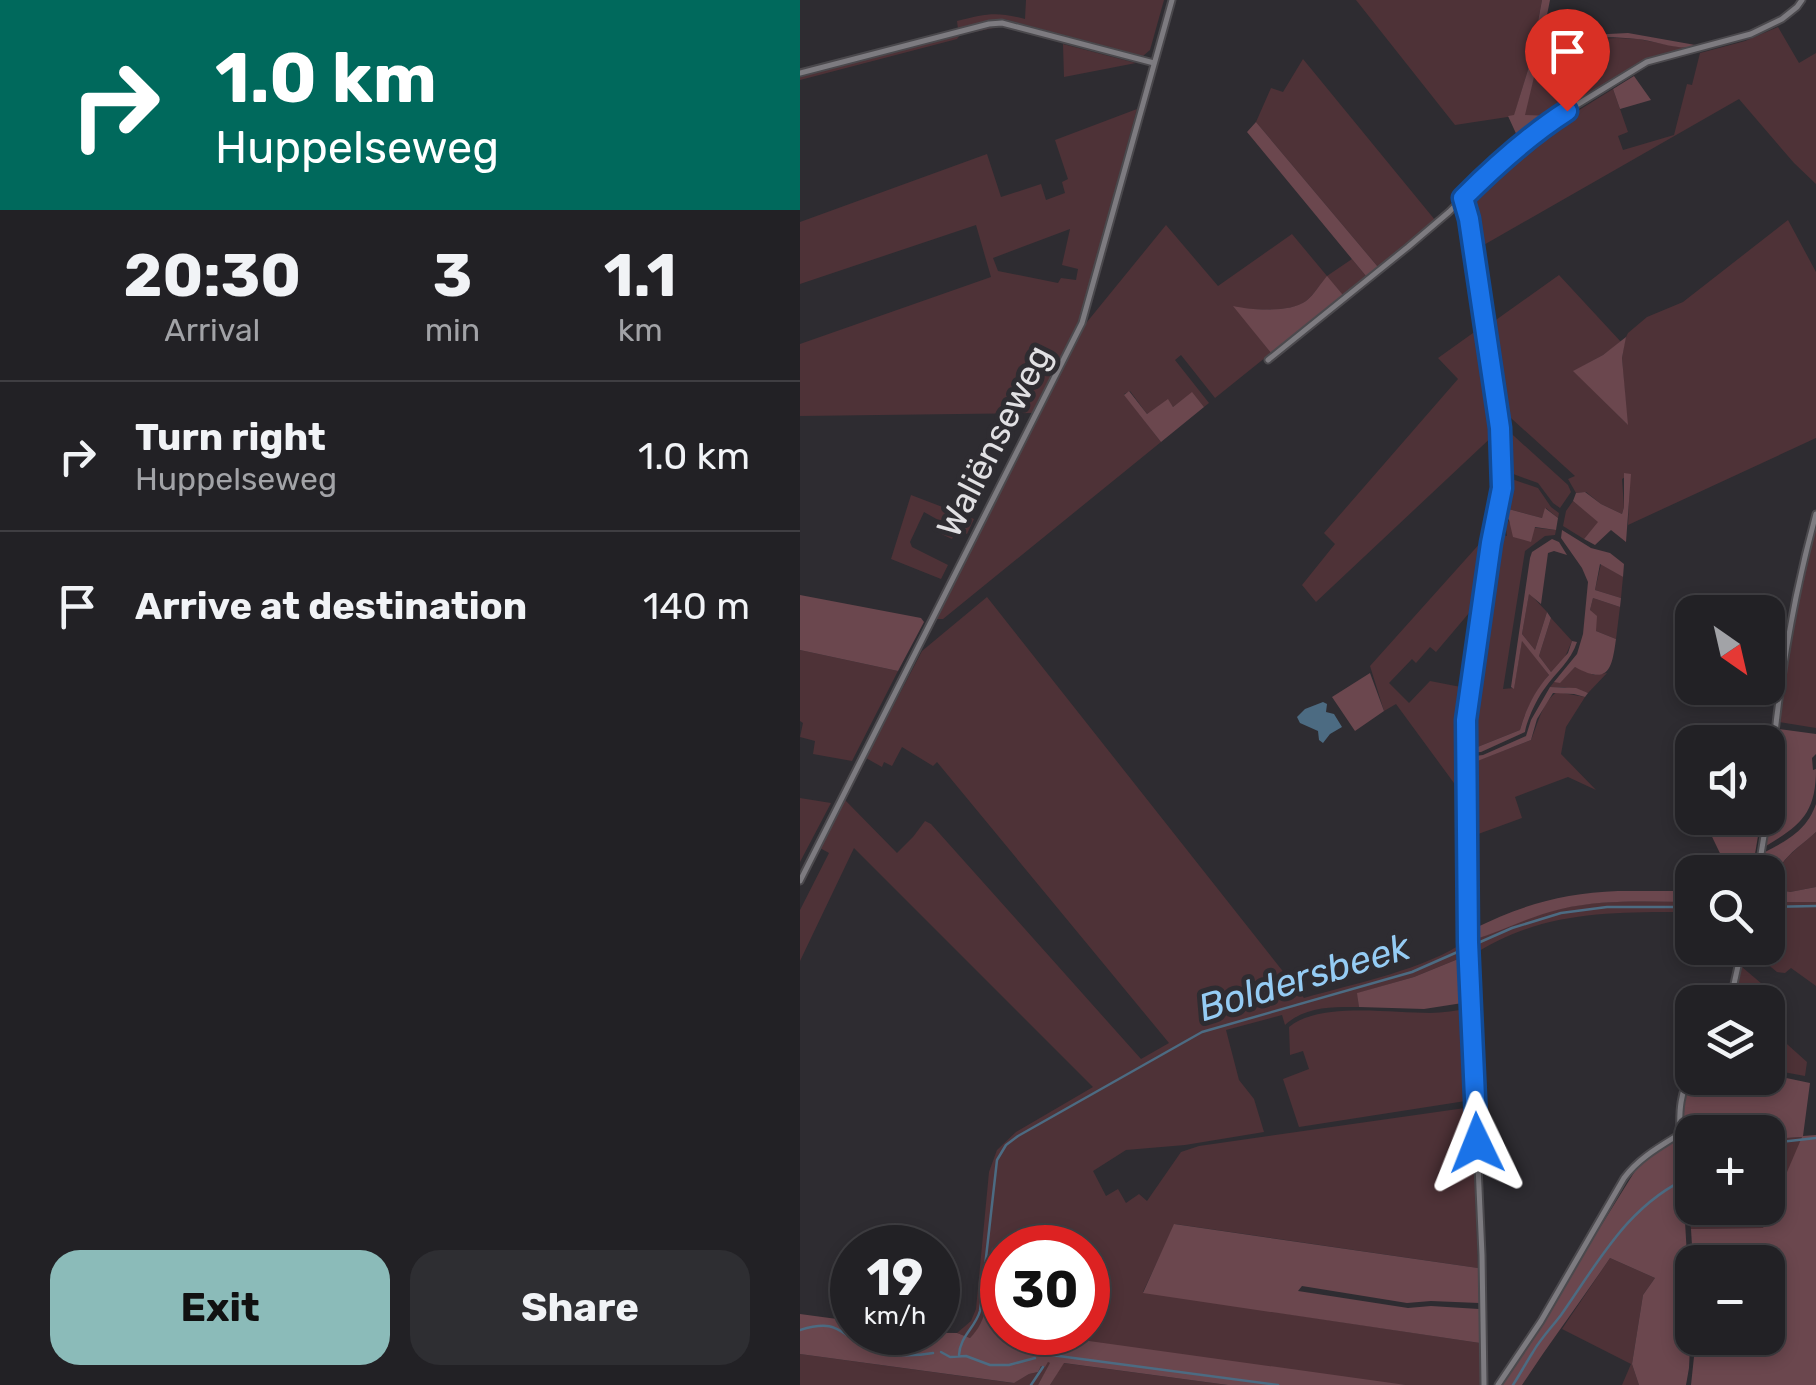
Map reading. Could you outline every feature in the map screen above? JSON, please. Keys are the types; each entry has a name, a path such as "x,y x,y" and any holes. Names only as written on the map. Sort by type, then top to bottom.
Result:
{"street":[{"name":"Waliënseweg","path":"800,881 1082,324 1172,0"},
{"path":"1268,360 1408,248 1540,128 1647,62 1751,34 1782,19 1802,0"},
{"path":"800,73 1002,22 1154,63"},
{"path":"1463,198 1502,460 1502,488 1466,720 1468,943 1484,1385"},
{"path":"1777,725 1800,574 1816,514"},
{"path":"1498,1385 1541,1321 1624,1178 1647,1154 1680,1134 1682,1095"}],"shaded area":[{"path":"1026,0 1164,0 1150,50 1143,56 1004,19 958,29 957,21 983,15 1025,19"},
{"path":"1356,0 1542,0 1531,60 1514,116 1455,125"},
{"path":"1542,0 1550,0 1549,37 1628,33 1701,46 1677,47 1615,38 1548,43 1540,52 1525,115 1553,116 1519,140 1508,116 1514,115 1531,60"},
{"path":"992,25 1003,26 800,80 800,75"},
{"path":"1778,27 1799,63 1816,53 1816,184 1739,99 1475,250 1470,197 1534,138 1613,89 1628,132 1618,136 1623,150 1674,135 1687,84 1692,85 1700,53"},
{"path":"1617,38 1690,49 1649,60 1553,116 1524,116 1544,45 1554,41"},
{"path":"1063,44 1136,63 1064,77"},
{"path":"1303,59 1435,220 1378,267 1256,122 1271,88 1283,92"},
{"path":"1634,76 1651,100 1620,109 1613,89"},
{"path":"1137,109 1079,321 1032,413 800,416 800,344 991,277 976,225 800,284 800,222 987,154 1001,197 1041,184 1046,200 1065,193 1062,182 1068,179 1055,140","holes":["1070,229 1062,265 1078,269 1076,280 1061,278 1058,283 998,271 993,258"]},
{"path":"1256,122 1378,267 1366,276 1247,132"},
{"path":"1788,220 1816,272 1816,438 1628,525 1630,474 1622,479 1622,514 1586,492 1576,493 1568,479 1575,476 1501,409 1486,327 1559,275 1621,342 1574,371 1627,424 1622,358 1628,333 1647,317 1683,302"},
{"path":"1166,225 1218,286 1292,234 1327,276 1352,259 1366,276 1343,295 1327,277 1299,305 1261,310 1235,307 1271,353 1215,398 1181,355 1175,360 1209,403 1204,407 1192,393 1173,407 1168,400 1147,414 1130,391 1124,394 1161,442 943,619 936,619 1087,322"},
{"path":"1327,276 1343,295 1271,353 1233,306 1270,310 1299,305 1309,299"},
{"path":"1480,328 1497,432 1316,602 1302,585 1335,544 1324,533 1458,379 1438,358"},
{"path":"1626,337 1622,358 1628,425 1573,371"},
{"path":"1129,391 1147,414 1168,399 1173,407 1192,392 1204,407 1161,442 1124,395"},
{"path":"1503,426 1568,485 1571,492 1560,508 1538,483 1505,471"},
{"path":"1624,473 1631,474 1626,542 1611,530 1595,545 1584,539 1598,522 1573,501 1576,493 1585,492 1622,514"},
{"path":"1506,477 1538,488 1559,513 1558,518 1546,508 1542,518 1501,507"},
{"path":"911,495 974,519 967,534 957,529 952,539 935,531 940,521 924,512 910,542 912,547 948,565 941,579 891,559"},
{"path":"1573,501 1599,522 1584,539 1563,526"},
{"path":"1501,507 1542,518 1545,508 1558,518 1556,530 1535,527 1531,542 1513,537"},
{"path":"1501,510 1511,525 1556,530 1555,535 1545,536 1525,551 1503,689 1514,688 1522,640 1549,675 1520,730 1475,748 1478,695 1471,693 1497,533 1507,536"},
{"path":"1816,519 1816,728 1779,722 1782,705 1785,705 1797,604"},
{"path":"1562,530 1624,564 1623,577 1600,564 1595,590 1621,598 1620,607 1593,598 1590,610 1597,616 1596,631 1616,639 1610,666 1595,675 1575,667 1560,683 1554,682 1577,654 1583,634 1588,582 1561,538"},
{"path":"1491,531 1480,600 1436,652 1430,647 1389,683 1409,703 1430,681 1466,688 1462,794 1396,704 1384,711 1370,666"},
{"path":"1552,539 1559,542 1567,555 1548,553 1541,604 1529,594 1522,634 1535,650 1547,612 1551,618 1539,656 1551,672 1568,653 1572,641 1577,642 1539,697 1525,732 1481,752 1467,753 1471,693 1479,694 1475,748 1520,730 1531,701 1549,675 1522,641 1514,689 1511,687 1530,558 1532,552"},
{"path":"1601,564 1623,577 1621,598 1595,590"},
{"path":"1529,593 1547,612 1535,650 1522,634"},
{"path":"800,595 921,618 924,622 898,671 800,650"},
{"path":"987,597 1304,998 1411,967 1467,940 1468,958 1358,993 1359,1007 1311,1011 1285,1025 1282,1015 1226,1030 1239,1080 1254,1099 1264,1132 1126,1150 1093,1171 1106,1196 1118,1189 1126,1203 1139,1194 1147,1201 1181,1152 1199,1146 1472,1107 1478,1268 1175,1224 1143,1292 1480,1343 1482,1385 1406,1385 1069,1355 1110,1355 1110,1225 984,1225 989,1172 997,1150 1016,1132 1093,1087 854,848 800,961 800,910 829,853 820,848 845,800 897,853 925,821 931,824 1141,1059 1169,1043 937,762 933,766 902,747 892,766 884,762 882,767 866,758 922,651"},
{"path":"1593,598 1620,607 1616,639 1596,631 1590,610"},
{"path":"1551,618 1572,641 1565,657 1551,672 1539,656"},
{"path":"800,650 898,671 852,761 813,754 815,741 800,737"},
{"path":"1575,667 1594,675 1607,673 1588,693 1550,687"},
{"path":"1370,673 1384,711 1355,731 1332,697"},
{"path":"1550,687 1576,688 1588,693 1585,697 1553,693 1537,719 1531,740 1475,762 1475,790 1468,792 1467,757 1483,755 1526,736"},
{"path":"1557,692 1585,697 1566,727 1561,754 1596,790 1568,777 1515,797 1522,818 1470,837 1468,792 1475,790 1474,762 1531,740 1544,707"},
{"path":"1785,730 1816,734 1813,797 1804,816 1785,834"},
{"path":"800,798 831,803 800,862"},
{"path":"1816,804 1816,832 1785,860 1785,855 1764,855 1802,827"},
{"path":"1816,832 1816,887 1785,891 1785,861"},
{"path":"1711,835 1758,835 1755,855 1721,855"},
{"path":"1767,835 1783,835 1766,846"},
{"path":"1816,887 1816,902 1785,902 1785,891"},
{"path":"1675,891 1675,902 1626,902 1561,909 1473,940 1473,929 1509,913 1579,894"},
{"path":"1608,902 1675,902 1675,912 1605,914 1551,922 1497,941 1471,956 1470,941 1559,909"},
{"path":"1785,902 1816,902 1816,986 1791,968 1785,973 1769,965 1785,965"},
{"path":"1468,958 1469,1002 1424,1009 1359,1007 1357,993 1414,977"},
{"path":"1742,967 1763,985 1738,985"},
{"path":"1470,1009 1472,1100 1299,1127 1283,1079 1309,1069 1303,1051 1290,1055 1289,1027 1302,1019 1336,1012 1430,1013"},
{"path":"1785,1042 1807,1062 1805,1076 1785,1072"},
{"path":"1785,1078 1810,1083 1803,1136 1816,1135 1816,1385 1691,1385 1694,1355 1785,1355 1785,1245 1692,1245 1691,1229 1785,1225 1785,1177 1802,1137 1785,1138 1785,1115 1684,1115 1685,1095 1785,1095"},
{"path":"1803,1137 1785,1178 1785,1138"},
{"path":"1675,1139 1675,1225 1685,1225 1686,1245 1675,1245 1675,1355 1690,1355 1686,1385 1639,1385 1632,1364 1643,1295 1655,1278 1610,1258 1522,1385 1502,1385 1635,1171"},
{"path":"1174,1224 1478,1268 1479,1303 1407,1303 1302,1286 1298,1291 1408,1308 1479,1309 1480,1343 1143,1293"},
{"path":"1691,1225 1764,1225 1763,1228 1691,1229"},
{"path":"1610,1258 1655,1278 1643,1295 1632,1364 1639,1385 1622,1385 1631,1364 1562,1329"},
{"path":"980,1267 980,1326 970,1338 960,1334 976,1309"},
{"path":"800,1314 830,1318 830,1355 960,1355 960,1334 970,1338 980,1324 980,1355 1110,1355 1110,1344 1406,1385 1228,1385 1064,1363 1050,1385 1038,1385 1048,1362 1038,1372 1014,1383 800,1354"},
{"path":"800,1354 1013,1383 1051,1363 1038,1385 800,1385"},
{"path":"1063,1363 1228,1385 1050,1385"}],"water":[{"path":"1323,702 1327,704 1326,712 1334,714 1342,727 1323,743 1318,731 1300,723 1297,717"}],"waterway":[{"name":"Boldersbeek","path":"1785,907 1816,906"},
{"name":"Boldersbeek","path":"960,1351 980,1311 997,1160 1006,1145 1018,1136 1202,1032 1412,972 1512,928 1561,913 1607,907 1675,907"},
{"path":"1785,1141 1816,1138"},
{"path":"1513,1385 1539,1342 1617,1235 1650,1202 1675,1185"},
{"name":"Boldersbeek","path":"800,1330 830,1327"},
{"path":"946,1355 966,1356 990,1365 1035,1358"},
{"path":"1051,1355 1278,1385"},
{"path":"1031,1385 1043,1367"}],"route":[{"path":"1477,1143 1468,942 1466,720 1502,488 1502,460 1463,198 1507,154 1567,111"}]}
